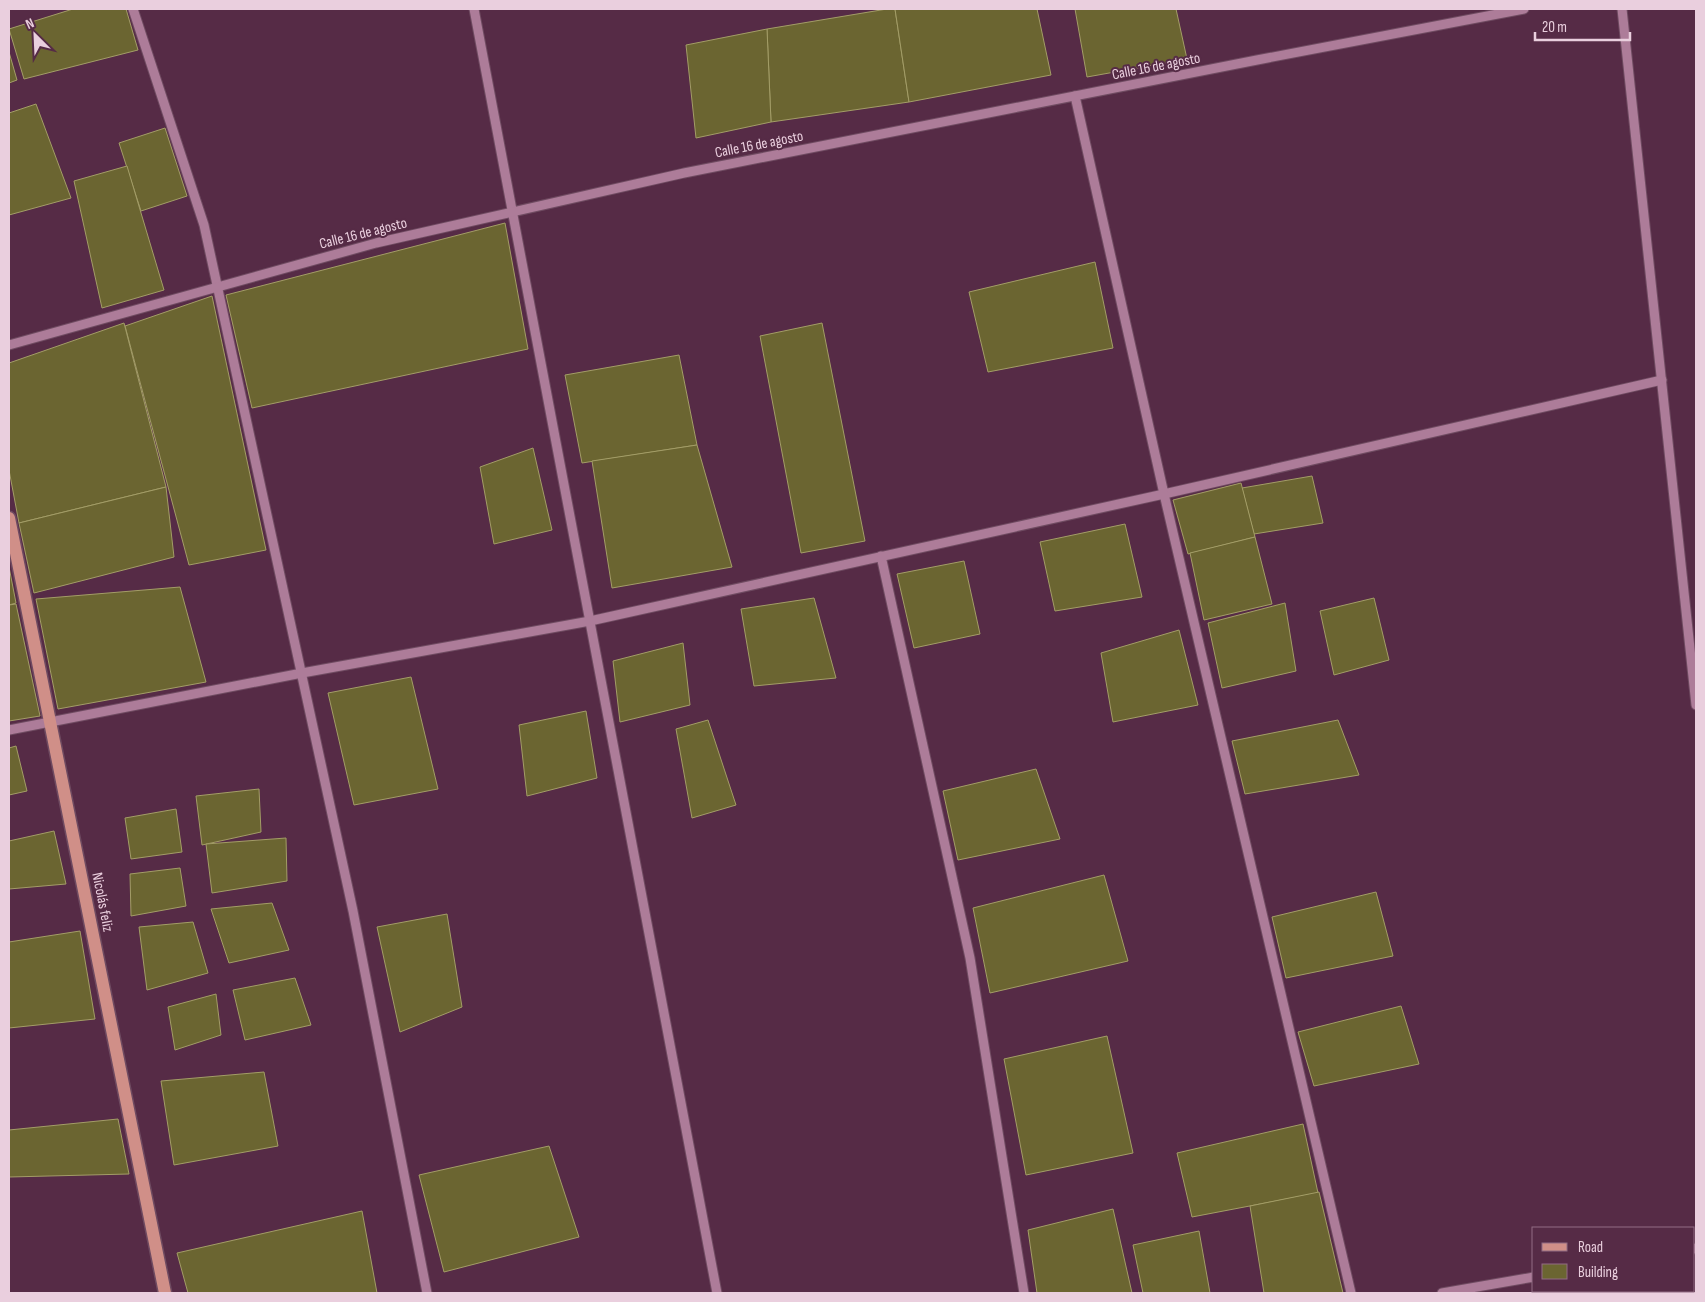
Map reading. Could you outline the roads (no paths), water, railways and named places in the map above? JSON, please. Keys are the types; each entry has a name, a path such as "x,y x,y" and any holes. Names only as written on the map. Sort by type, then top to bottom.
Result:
{"main road":[{"name":"Nicolás feliz","path":"9,518 165,1293"}],"street":[{"path":"133,9 204,225 353,911 427,1293"},
{"path":"474,9 717,1293"},
{"name":"Calle 16 de agosto","path":"9,345 376,243 684,173 1524,9"},
{"path":"1622,9 1696,706"},
{"path":"1076,96 1164,494 1351,1293"},
{"path":"9,730 50,720 590,621 1164,494 1662,380"},
{"path":"881,556 970,958 1024,1293"},
{"path":"1442,1293 1532,1277"}]}
